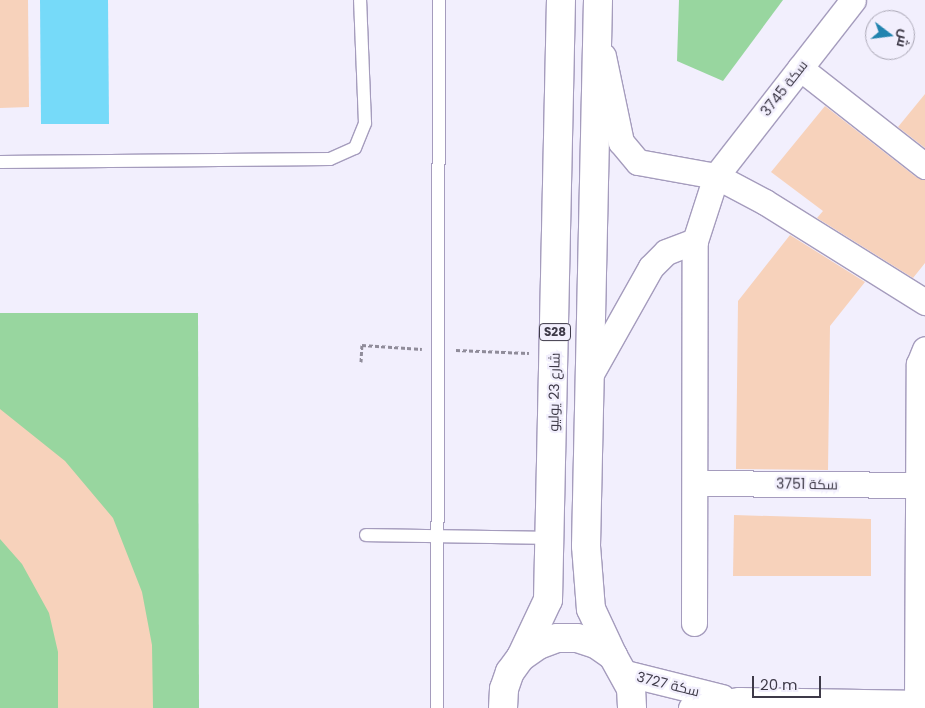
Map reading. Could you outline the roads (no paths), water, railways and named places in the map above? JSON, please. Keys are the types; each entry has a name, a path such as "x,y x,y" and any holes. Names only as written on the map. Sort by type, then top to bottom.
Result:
{"main road":[{"name":"شارع 23 يوليو","path":"521,657 548,600 555,354 561,0"},
{"path":"598,0 588,564 591,609 631,688 632,708"},
{"name":"S28","path":"503,708 504,689 510,672 521,657 538,645 557,638 577,638 596,644 619,665"}],"street":[{"name":"سكة 3745","path":"694,623 696,483 695,241 716,176 853,0"},
{"path":"598,34 621,142 638,162 716,176 765,202 925,302"},
{"path":"800,68 925,166"},
{"path":"592,372 652,266 666,252 695,241"},
{"path":"919,705 918,485 922,423 919,364 925,349"},
{"name":"سكة 3751","path":"696,483 918,485"},
{"name":"سكة 3727","path":"619,665 754,703"},
{"name":"سكة 3727","path":"691,708 754,703 919,705"}],"lane":[{"path":"0,162 330,159 355,148 365,123 360,0"},
{"path":"437,708 435,535 439,0"},
{"path":"366,535 551,538"}],"water":[{"path":"40,0 108,0 109,124 41,124"}]}
